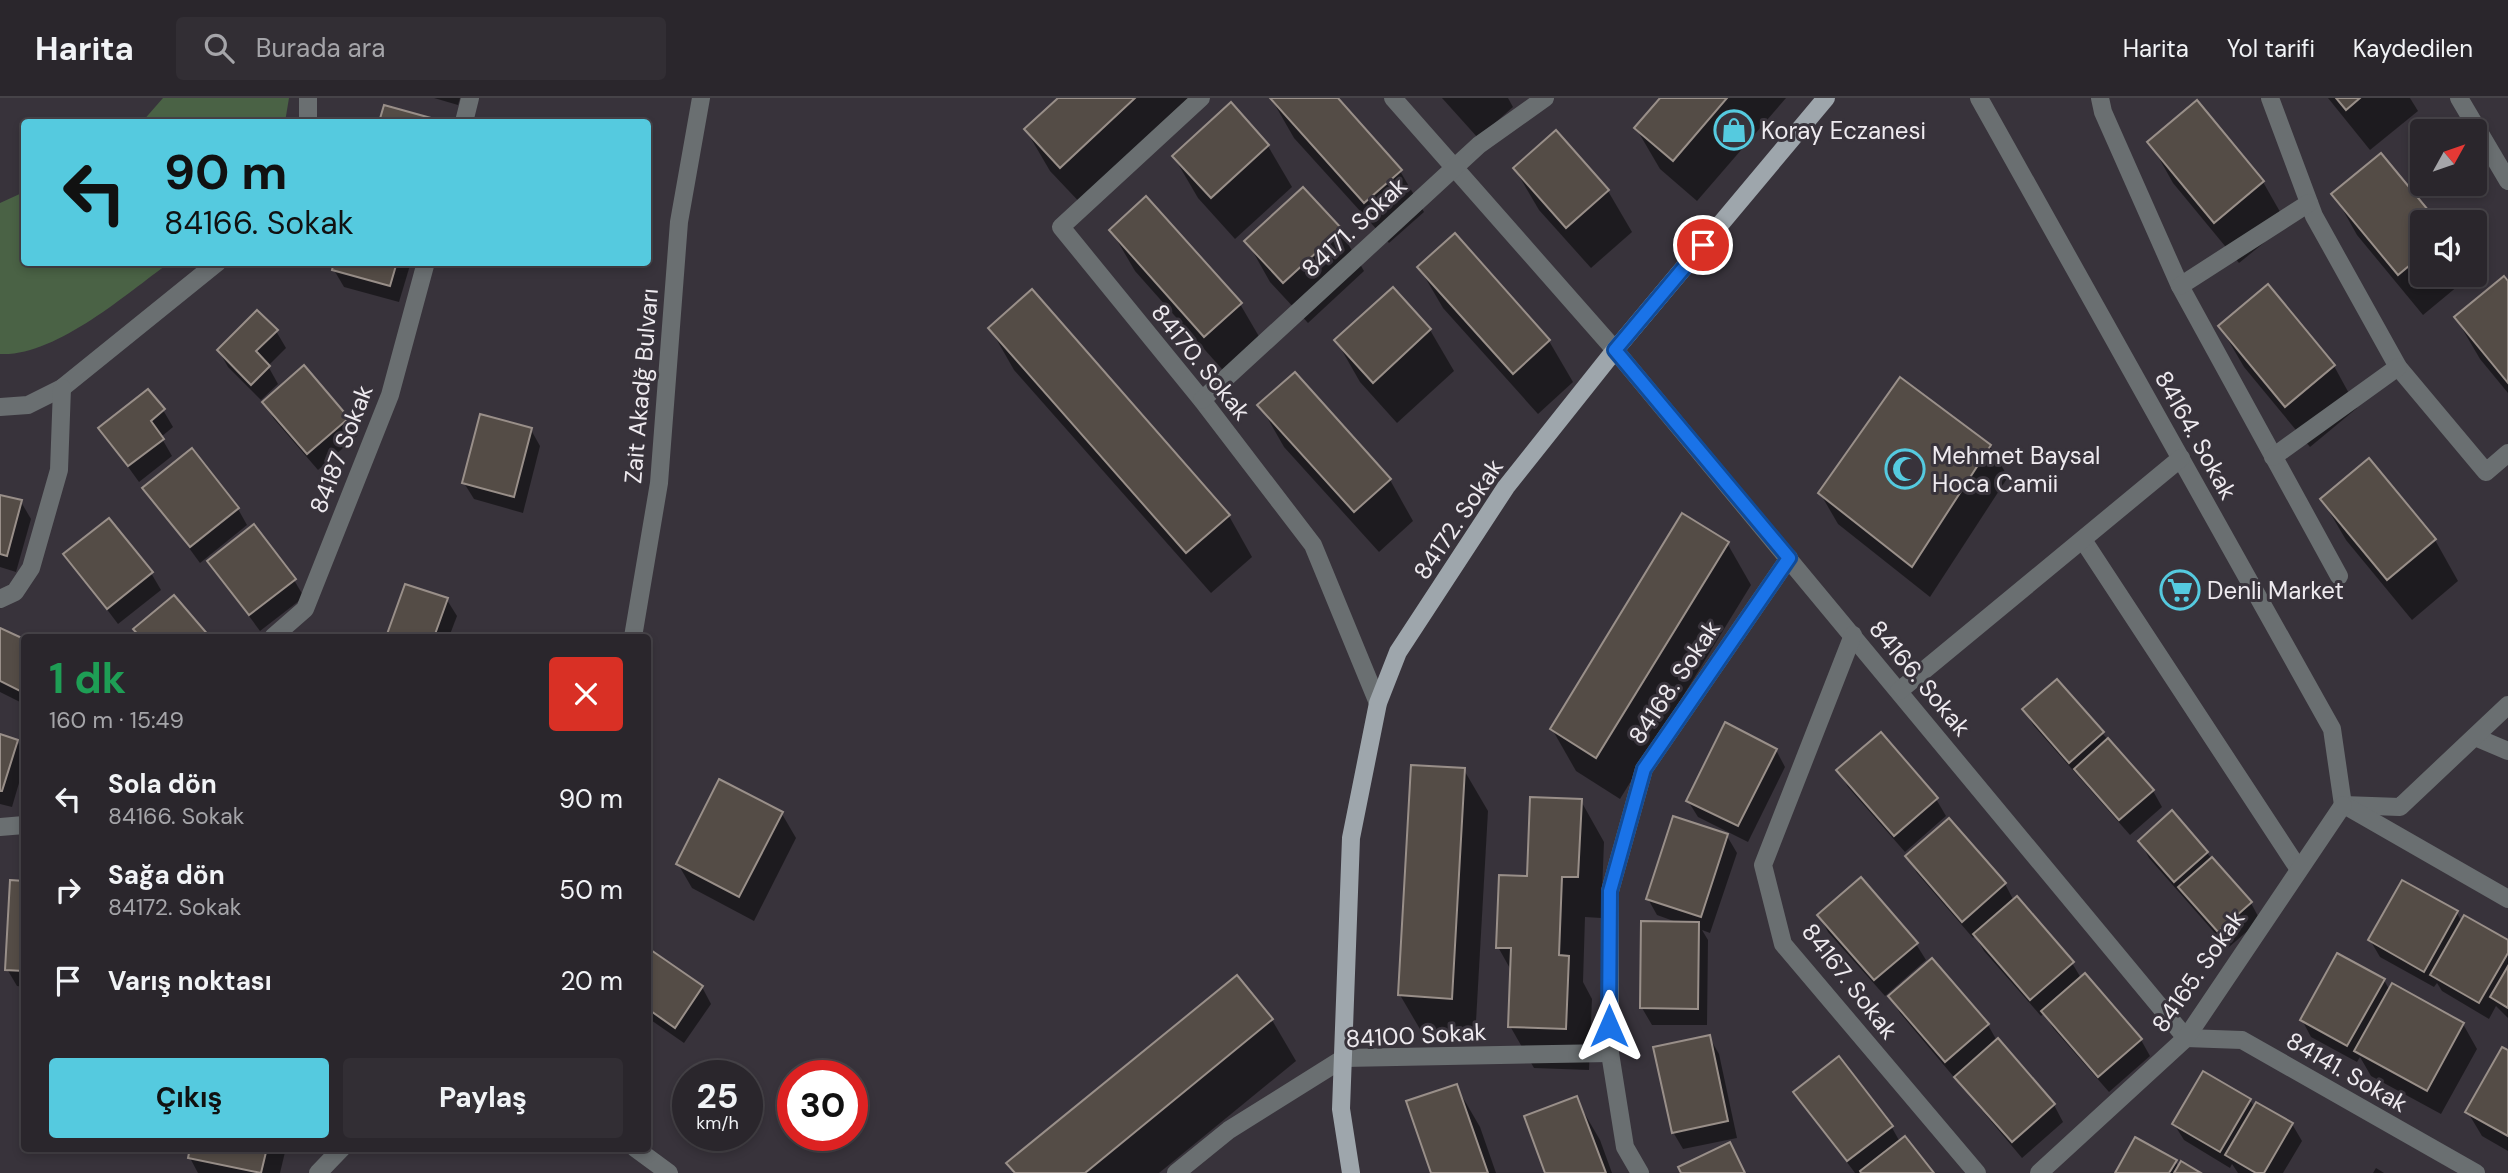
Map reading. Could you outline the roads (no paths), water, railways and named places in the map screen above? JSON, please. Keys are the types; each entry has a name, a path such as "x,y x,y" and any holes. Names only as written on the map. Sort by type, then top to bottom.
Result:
{"main road":[{"name":"84172. Sokak","path":"1344,1058 1351,838 1378,703 1398,652 1506,487 1615,350 1826,98"},
{"path":"1344,1058 1342,1109 1351,1173"}],"street":[{"path":"308,98 308,119"},
{"path":"465,119 470,98"},
{"name":"Zait Akadğ Bulvarı","path":"634,634 659,483 680,222 701,98"},
{"name":"84170. Sokak","path":"1200,98 1061,227 1202,400 1313,545 1378,703"},
{"name":"84166. Sokak","path":"1393,98 1615,350 2186,1038"},
{"name":"84171. Sokak","path":"1202,400 1479,145 1545,98"},
{"name":"84164. Sokak","path":"1979,98 2332,729 2343,805"},
{"path":"2100,98 2103,112 2180,286 2339,576"},
{"path":"2270,98 2309,203 2398,367 2486,472 2508,453"},
{"path":"2459,98 2508,181"},
{"path":"2180,286 2309,203"},
{"path":"0,407 28,405 62,388 213,266"},
{"name":"84187 Sokak","path":"277,634 304,609 310,596 390,395 425,266"},
{"path":"2273,457 2398,367"},
{"path":"0,599 15,592 31,568 59,470 62,388"},
{"path":"1899,691 2181,458"},
{"path":"2083,540 2298,868"},
{"name":"84168. Sokak","path":"1640,1173 1625,1147 1609,1053 1610,891 1644,769 1789,558"},
{"name":"84167. Sokak","path":"1853,635 1763,865 1783,944 1977,1173"},
{"path":"2343,805 2400,807 2508,705"},
{"path":"2475,737 2508,751"},
{"path":"2343,805 2508,899"},
{"name":"84165. Sokak","path":"2039,1173 2186,1038 2298,868 2343,805"},
{"path":"0,827 21,825"},
{"name":"84141. Sokak","path":"2186,1038 2242,1040 2476,1173"},
{"name":"84100 Sokak","path":"1176,1173 1229,1129 1344,1058 1609,1053"},
{"path":"318,1173 338,1152"},
{"path":"640,1152 669,1173"}],"place":[{"name":"Koray Eczanesi","path":"1734,130"},
{"name":"Mehmet Baysal Hoca Camii","path":"1905,469"},
{"name":"Denli Market","path":"2180,590"}]}
